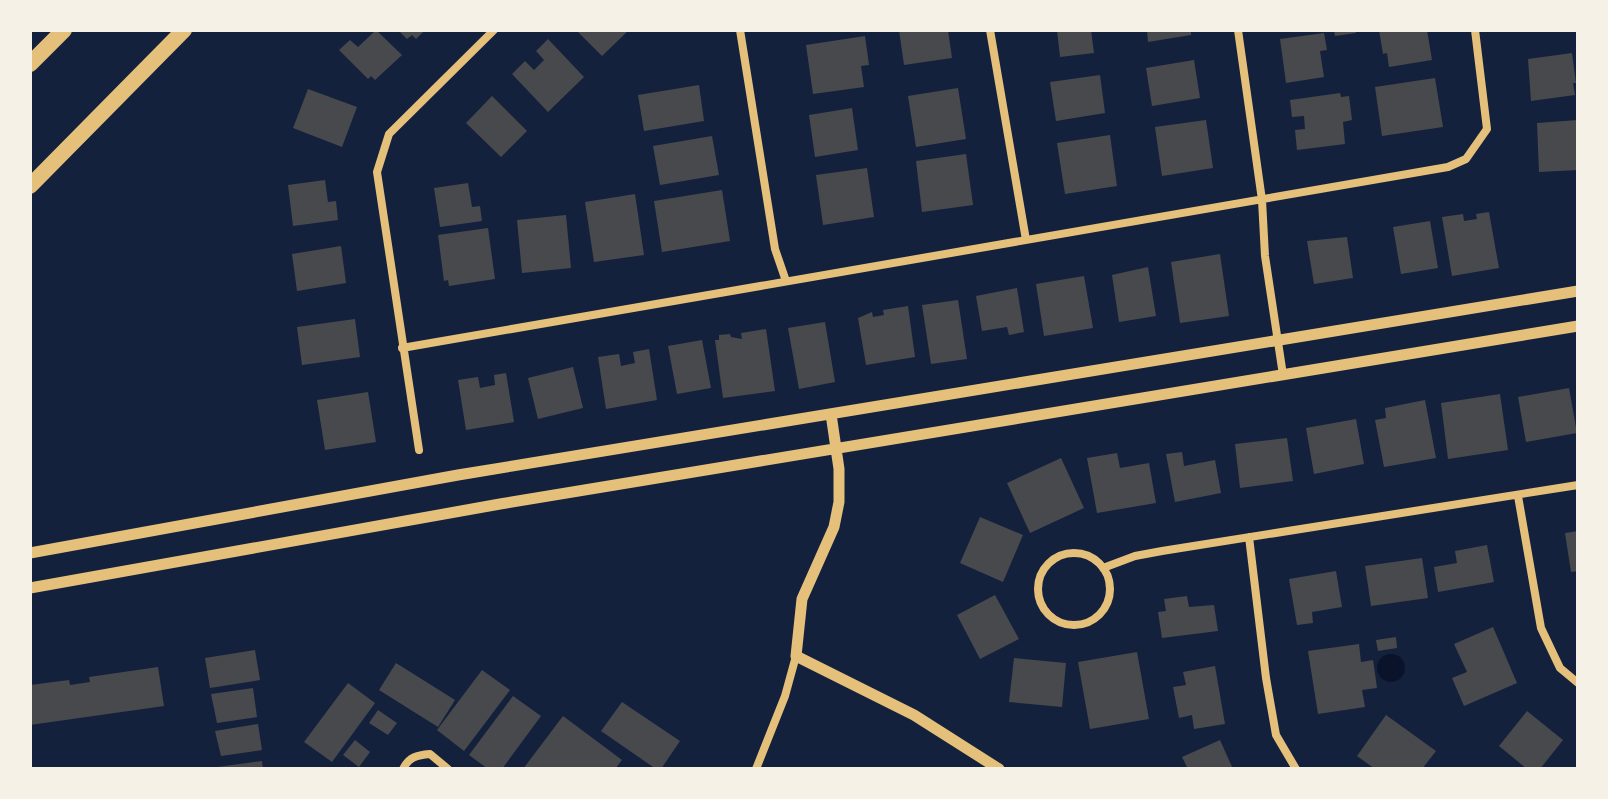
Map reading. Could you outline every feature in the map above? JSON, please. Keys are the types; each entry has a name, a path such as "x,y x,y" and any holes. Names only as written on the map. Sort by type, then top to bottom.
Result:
{"highway":[{"path":"30,64 64,30"},
{"path":"30,186 184,30"}],"street":[{"path":"419,450 377,172 389,134 494,30"},
{"path":"740,30 775,249 786,281"},
{"path":"990,30 1026,240"},
{"path":"1238,30 1262,200 1265,256 1283,375"},
{"path":"402,348 1448,167 1466,159 1487,129 1475,30"},
{"path":"30,553 458,475 1578,291"},
{"path":"30,588 515,501 1578,326"},
{"path":"756,769 785,696 796,656 802,599 838,512 837,448 831,414"},
{"path":"1103,568 1135,556 1578,485"},
{"path":"1518,496 1541,628 1560,668 1578,683"},
{"path":"1249,537 1276,735 1296,769"},
{"path":"1068,553 1084,554 1103,568 1110,594 1107,604 1092,620 1071,625 1051,617 1043,609 1038,599 1039,578 1053,559 1068,553"},
{"path":"796,656 914,715 999,769"},
{"path":"403,769 406,761 417,755 430,754 448,769"}],"water":[{"path":"1391,654 1401,658 1405,668 1401,678 1391,682 1381,678 1377,668 1381,658"}],"building":[{"path":"376,30 402,55 375,80 371,76 368,79 339,50 350,40 358,47"},
{"path":"398,30 425,30 416,39 412,35 407,39"},
{"path":"576,30 629,30 602,56"},
{"path":"899,30 948,30 952,58 904,65"},
{"path":"1057,30 1091,30 1094,53 1060,57"},
{"path":"1147,30 1191,30 1191,35 1148,42"},
{"path":"1334,30 1355,30 1356,33 1335,36"},
{"path":"1379,30 1427,30 1432,60 1389,67 1387,53 1383,54"},
{"path":"1324,33 1327,50 1320,51 1324,77 1286,83 1280,39"},
{"path":"865,36 869,65 861,66 864,87 813,94 806,45"},
{"path":"548,39 584,77 548,112 512,74 525,61 534,70 544,60 536,51"},
{"path":"1572,53 1575,95 1531,101 1528,59"},
{"path":"1194,60 1200,98 1152,106 1146,68"},
{"path":"1100,75 1105,113 1056,121 1050,82"},
{"path":"1435,78 1443,127 1382,136 1375,87"},
{"path":"699,85 704,121 644,131 638,95"},
{"path":"958,88 966,139 916,147 908,96"},
{"path":"308,89 357,107 342,147 293,128"},
{"path":"1340,93 1341,97 1349,96 1352,120 1343,122 1345,144 1297,150 1295,130 1305,129 1304,116 1292,117 1290,100"},
{"path":"492,96 527,131 501,157 466,123"},
{"path":"852,108 858,150 815,157 809,115"},
{"path":"1206,120 1213,168 1162,176 1155,127"},
{"path":"1578,120 1578,170 1539,172 1537,123"},
{"path":"1110,135 1117,186 1065,194 1057,143"},
{"path":"712,136 719,175 660,185 653,146"},
{"path":"966,154 973,205 922,212 916,161"},
{"path":"867,168 874,217 823,225 816,175"},
{"path":"325,180 328,202 336,201 338,220 293,226 288,185"},
{"path":"468,183 472,207 480,206 482,221 440,227 434,188"},
{"path":"722,190 730,241 662,252 654,201"},
{"path":"635,194 644,255 594,262 585,202"},
{"path":"1489,212 1499,268 1452,276 1442,217 1463,214 1464,221 1477,219 1476,214"},
{"path":"566,215 571,268 522,273 517,220"},
{"path":"1430,221 1438,268 1401,274 1393,227"},
{"path":"488,228 495,279 449,286 448,280 444,281 438,235"},
{"path":"1347,237 1353,278 1314,284 1307,241"},
{"path":"341,246 346,283 297,291 292,254"},
{"path":"1220,254 1229,316 1180,323 1171,262"},
{"path":"1148,267 1156,316 1119,322 1112,275"},
{"path":"1084,276 1093,328 1044,336 1036,284"},
{"path":"1017,288 1024,332 1009,335 1007,327 982,331 976,296"},
{"path":"958,300 967,359 931,364 922,305"},
{"path":"908,306 915,357 866,365 858,318 872,312 873,317 884,315 883,310"},
{"path":"355,319 360,357 302,365 297,327"},
{"path":"825,322 835,382 799,389 788,328"},
{"path":"766,329 775,391 723,398 715,340 719,340 719,335 730,334 742,339 741,333"},
{"path":"702,340 711,388 677,394 668,346"},
{"path":"649,349 657,400 606,409 598,357 619,354 621,366 635,363 633,352"},
{"path":"573,367 583,408 538,419 528,378"},
{"path":"506,373 514,422 466,430 458,380 478,377 480,388 495,385 494,375"},
{"path":"1569,388 1577,433 1526,442 1518,397"},
{"path":"368,392 376,442 325,450 317,400"},
{"path":"1500,394 1508,450 1448,459 1441,403"},
{"path":"1425,400 1436,458 1384,467 1375,420 1386,418 1385,408"},
{"path":"1356,419 1364,464 1314,474 1306,428"},
{"path":"1287,438 1293,481 1240,488 1235,444"},
{"path":"1182,452 1184,466 1215,460 1221,493 1175,502 1166,454"},
{"path":"1117,453 1120,468 1149,463 1156,503 1097,513 1087,458"},
{"path":"1061,458 1084,508 1030,533 1007,483"},
{"path":"980,517 1023,535 1003,582 960,563"},
{"path":"1578,531 1578,571 1571,572 1565,533"},
{"path":"1487,545 1494,582 1438,592 1434,567 1457,563 1455,551"},
{"path":"1422,558 1428,598 1371,606 1365,566"},
{"path":"1336,571 1342,607 1312,612 1313,623 1297,625 1289,579"},
{"path":"995,595 1019,639 980,659 957,615"},
{"path":"1187,596 1189,607 1214,605 1218,631 1162,638 1158,612 1166,611 1164,599"},
{"path":"1493,627 1517,683 1464,706 1452,678 1467,672 1454,644"},
{"path":"1396,637 1397,648 1378,651 1376,640"},
{"path":"1359,644 1361,662 1373,660 1377,688 1362,690 1365,707 1318,714 1308,651"},
{"path":"255,650 260,680 210,688 205,658"},
{"path":"1137,652 1149,719 1090,729 1078,662"},
{"path":"1014,658 1066,663 1062,707 1009,702"},
{"path":"396,663 455,700 438,727 379,690"},
{"path":"1215,666 1225,724 1194,729 1192,715 1179,718 1173,687 1186,685 1183,672"},
{"path":"158,667 164,706 30,725 30,685 69,680 70,685 90,682 89,677"},
{"path":"482,670 510,690 464,751 437,730"},
{"path":"348,683 375,703 332,762 304,742"},
{"path":"253,688 257,717 217,723 211,694"},
{"path":"513,696 541,716 502,769 488,769 469,755"},
{"path":"622,702 680,741 661,769 656,769 601,731"},
{"path":"378,710 397,723 388,735 369,723"},
{"path":"1527,711 1563,740 1540,769 1527,769 1499,746"},
{"path":"1386,715 1436,751 1422,769 1375,769 1357,756"},
{"path":"563,716 622,760 615,769 523,769"},
{"path":"258,724 262,750 221,756 215,731"},
{"path":"355,740 370,752 359,767 343,755"},
{"path":"1220,740 1233,769 1188,769 1182,757"},
{"path":"262,761 263,769 217,769 217,767"}]}
